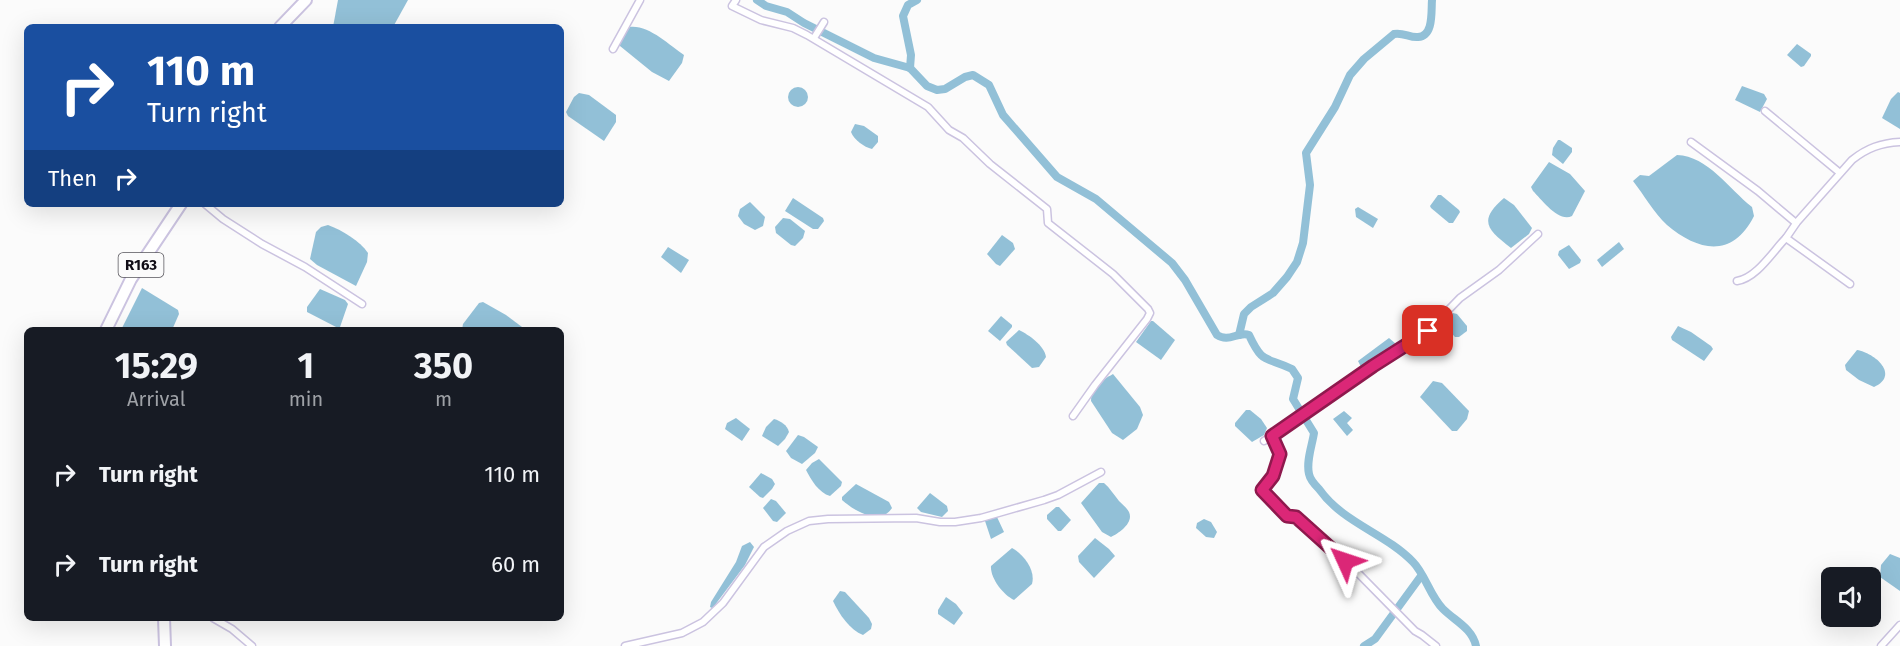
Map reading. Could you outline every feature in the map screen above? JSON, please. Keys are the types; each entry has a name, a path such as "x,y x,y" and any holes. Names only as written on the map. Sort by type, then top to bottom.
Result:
{"main road":[{"path":"283,24 306,0"},
{"name":"R163","path":"108,327 132,279 179,207"},
{"path":"164,621 165,646"}],"street":[{"path":"613,49 640,0"},
{"path":"736,0 732,6 761,20 793,28 814,38 928,107 950,130 963,138 990,164 1047,208 1048,223 1113,274 1148,309 1150,314 1147,319 1073,416"},
{"path":"814,38 824,22"},
{"path":"1766,111 1840,173"},
{"path":"1691,142 1758,191 1796,223"},
{"path":"1737,281 1743,280 1754,272 1852,160 1863,151 1880,144 1900,142"},
{"path":"209,207 262,244 305,267 362,304"},
{"path":"1264,441 1428,331 1460,298 1498,270 1538,234"},
{"path":"1786,237 1850,284"},
{"path":"1272,436 1280,454 1273,476 1262,490 1266,496 1287,516 1296,517 1354,569 1414,631 1436,646"},
{"path":"625,646 682,633 704,622 723,603 764,547 787,531 809,522 828,519 916,518 955,522 992,515 1044,500 1101,472"},
{"path":"218,621 252,646"},
{"path":"1881,646 1900,624"}],"water":[{"path":"338,0 408,0 395,24 334,24"},
{"path":"630,27 651,32 684,55 682,63 669,81 652,72 620,46 619,43"},
{"path":"1797,44 1811,54 1801,67 1787,55"},
{"path":"1742,86 1764,94 1767,99 1760,112 1735,100"},
{"path":"798,87 805,90 808,97 805,104 798,107 791,104 788,97 791,90"},
{"path":"1898,92 1900,93 1900,129 1882,118 1891,99"},
{"path":"579,93 589,95 616,115 616,122 604,141 568,116 566,112 574,97"},
{"path":"855,124 864,126 878,136 878,142 872,149 860,143 852,135"},
{"path":"1558,140 1572,148 1572,152 1563,164 1552,155"},
{"path":"1677,155 1699,161 1708,167 1752,207 1754,216 1746,230 1736,239 1715,246 1691,241 1662,220 1633,181 1640,175 1649,176"},
{"path":"1549,162 1570,174 1585,191 1572,216 1556,214 1531,187"},
{"path":"1438,195 1459,210 1453,223 1449,223 1431,208 1430,206"},
{"path":"793,198 823,218 824,221 818,229 813,229 785,211"},
{"path":"1504,198 1514,205 1532,228 1529,234 1511,248 1496,236 1488,219 1490,213"},
{"path":"750,202 765,217 763,226 755,230 744,224 738,216 740,209"},
{"path":"1358,207 1378,219 1373,228 1356,217 1355,209"},
{"path":"783,218 790,219 805,231 803,238 795,246 776,233 775,227"},
{"path":"328,225 350,236 368,253 367,262 356,286 310,259 316,232"},
{"path":"1002,235 1013,243 1015,249 1000,266 987,254"},
{"path":"1619,242 1624,249 1602,267 1597,260"},
{"path":"1569,245 1581,260 1569,269 1558,255 1559,251"},
{"path":"668,247 689,260 681,273 661,257"},
{"path":"142,288 178,310 179,314 173,327 122,327"},
{"path":"320,289 345,300 348,304 340,327 307,312 307,307"},
{"path":"483,302 522,327 462,327 479,303"},
{"path":"1453,313 1457,314 1467,326 1467,331 1459,337 1455,337 1444,325 1444,321"},
{"path":"1001,316 1012,327 1000,341 988,331"},
{"path":"1151,321 1175,340 1161,360 1136,342"},
{"path":"1678,326 1711,346 1713,349 1704,361 1672,340 1671,337"},
{"path":"1019,330 1036,341 1045,353 1046,357 1039,367 1032,368 1007,345 1006,342"},
{"path":"1389,338 1396,344 1361,367 1358,361"},
{"path":"1857,350 1871,355 1885,371 1885,377 1874,387 1859,380 1846,370 1845,365"},
{"path":"1113,374 1140,407 1143,415 1137,429 1123,440 1112,433 1091,401 1095,388"},
{"path":"1433,381 1442,383 1469,411 1467,419 1457,431 1452,431 1420,397"},
{"path":"1246,410 1250,410 1261,419 1267,428 1264,435 1252,442 1235,426"},
{"path":"1344,411 1352,418 1347,423 1353,430 1347,436 1333,419"},
{"path":"736,418 750,429 742,441 725,429 727,423"},
{"path":"774,419 787,427 789,432 778,446 762,436 766,427"},
{"path":"798,435 818,447 815,453 802,464 791,458 786,451"},
{"path":"819,459 842,482 841,486 830,496 819,489 806,470"},
{"path":"761,473 772,479 775,484 763,498 749,487"},
{"path":"1099,483 1104,483 1108,487 1127,509 1130,516 1128,524 1111,537 1102,532 1081,503"},
{"path":"856,484 889,502 892,508 881,516 875,516 853,508 842,500 842,497"},
{"path":"930,493 947,506 948,511 942,517 921,512 917,508"},
{"path":"771,499 776,501 786,513 777,522 773,521 763,508"},
{"path":"1059,507 1071,520 1061,531 1058,531 1047,519 1047,515"},
{"path":"997,517 1004,532 991,539 985,521"},
{"path":"1204,519 1211,522 1217,532 1214,538 1206,537 1196,528 1197,523"},
{"path":"1095,538 1115,556 1094,578 1079,562 1078,556"},
{"path":"750,542 754,547 745,565 715,605 710,607 736,562 742,546"},
{"path":"1012,548 1028,563 1033,579 1032,584 1014,600 998,586 991,571 991,566"},
{"path":"1890,554 1900,558 1900,591 1881,578 1881,565"},
{"path":"840,591 845,592 869,618 872,624 871,629 863,635 849,625 835,606 833,601"},
{"path":"946,597 963,613 954,625 938,614"}],"waterway":[{"path":"757,0 766,6 787,12 874,58 910,68 927,86 937,90 945,89 973,75 989,85 1003,115 1057,177 1096,199 1172,263 1185,280 1217,335 1226,338 1241,334 1249,335 1262,356 1292,369 1298,378 1293,399 1314,433 1308,464 1312,480 1340,511 1390,543 1413,562 1438,604 1471,634 1476,646"},
{"path":"910,68 911,55 903,16 908,5 917,0"},
{"path":"1239,335 1244,314 1273,293 1297,262 1303,243 1310,185 1306,153 1335,107 1350,75 1364,59 1394,34 1423,36 1431,22 1432,0"},
{"path":"1364,646 1375,639 1421,576"}],"route":[{"path":"1345,561 1296,517 1287,516 1262,490 1273,476 1280,454 1272,436 1428,331"}]}
